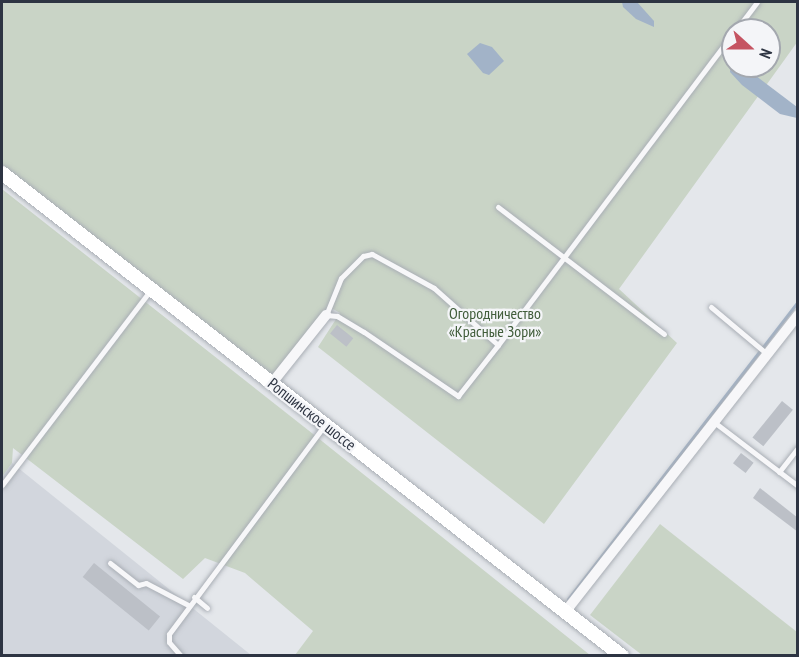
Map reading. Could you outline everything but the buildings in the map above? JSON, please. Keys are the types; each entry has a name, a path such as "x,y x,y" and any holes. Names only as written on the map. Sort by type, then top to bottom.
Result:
{"main road":[{"name":"Ропшинское шоссе","path":"2,173 622,656"}],"street":[{"path":"272,383 326,315"},
{"path":"566,611 798,315"}],"lane":[{"path":"745,18 757,2"},
{"path":"498,345 434,288 387,259 372,254 363,256 341,278 326,315 337,316 364,332 458,396 498,345 721,49"},
{"path":"498,207 562,259 664,334"},
{"path":"2,485 151,289"},
{"path":"711,308 767,354"},
{"path":"714,422 798,486"},
{"path":"181,656 168,639 188,605 326,424"},
{"path":"779,472 798,448"},
{"path":"110,563 138,585 146,584 188,605"},
{"path":"194,597 207,608"}],"shaded area":[{"path":"12,463 251,655 2,655 2,477"}],"green space":[{"name":"Огородничество «Красные Зори»","path":"2,2 797,2 798,41 781,65 781,18 721,18 721,78 771,78 619,289 677,343 544,524 318,347 340,313 333,309 277,380 2,165"},
{"path":"2,189 590,655 295,655 313,631 245,573 205,558 183,579 13,448 12,463 2,477"},
{"path":"660,524 797,632 797,655 642,655 590,615"}],"water":[{"path":"622,2 637,2 654,21 654,27 636,19 623,7"},
{"path":"480,43 492,47 504,61 489,75 483,73 467,54"},
{"path":"736,78 759,78 797,107 797,118 780,114"}],"waterway":[{"path":"568,599 798,301"}]}
